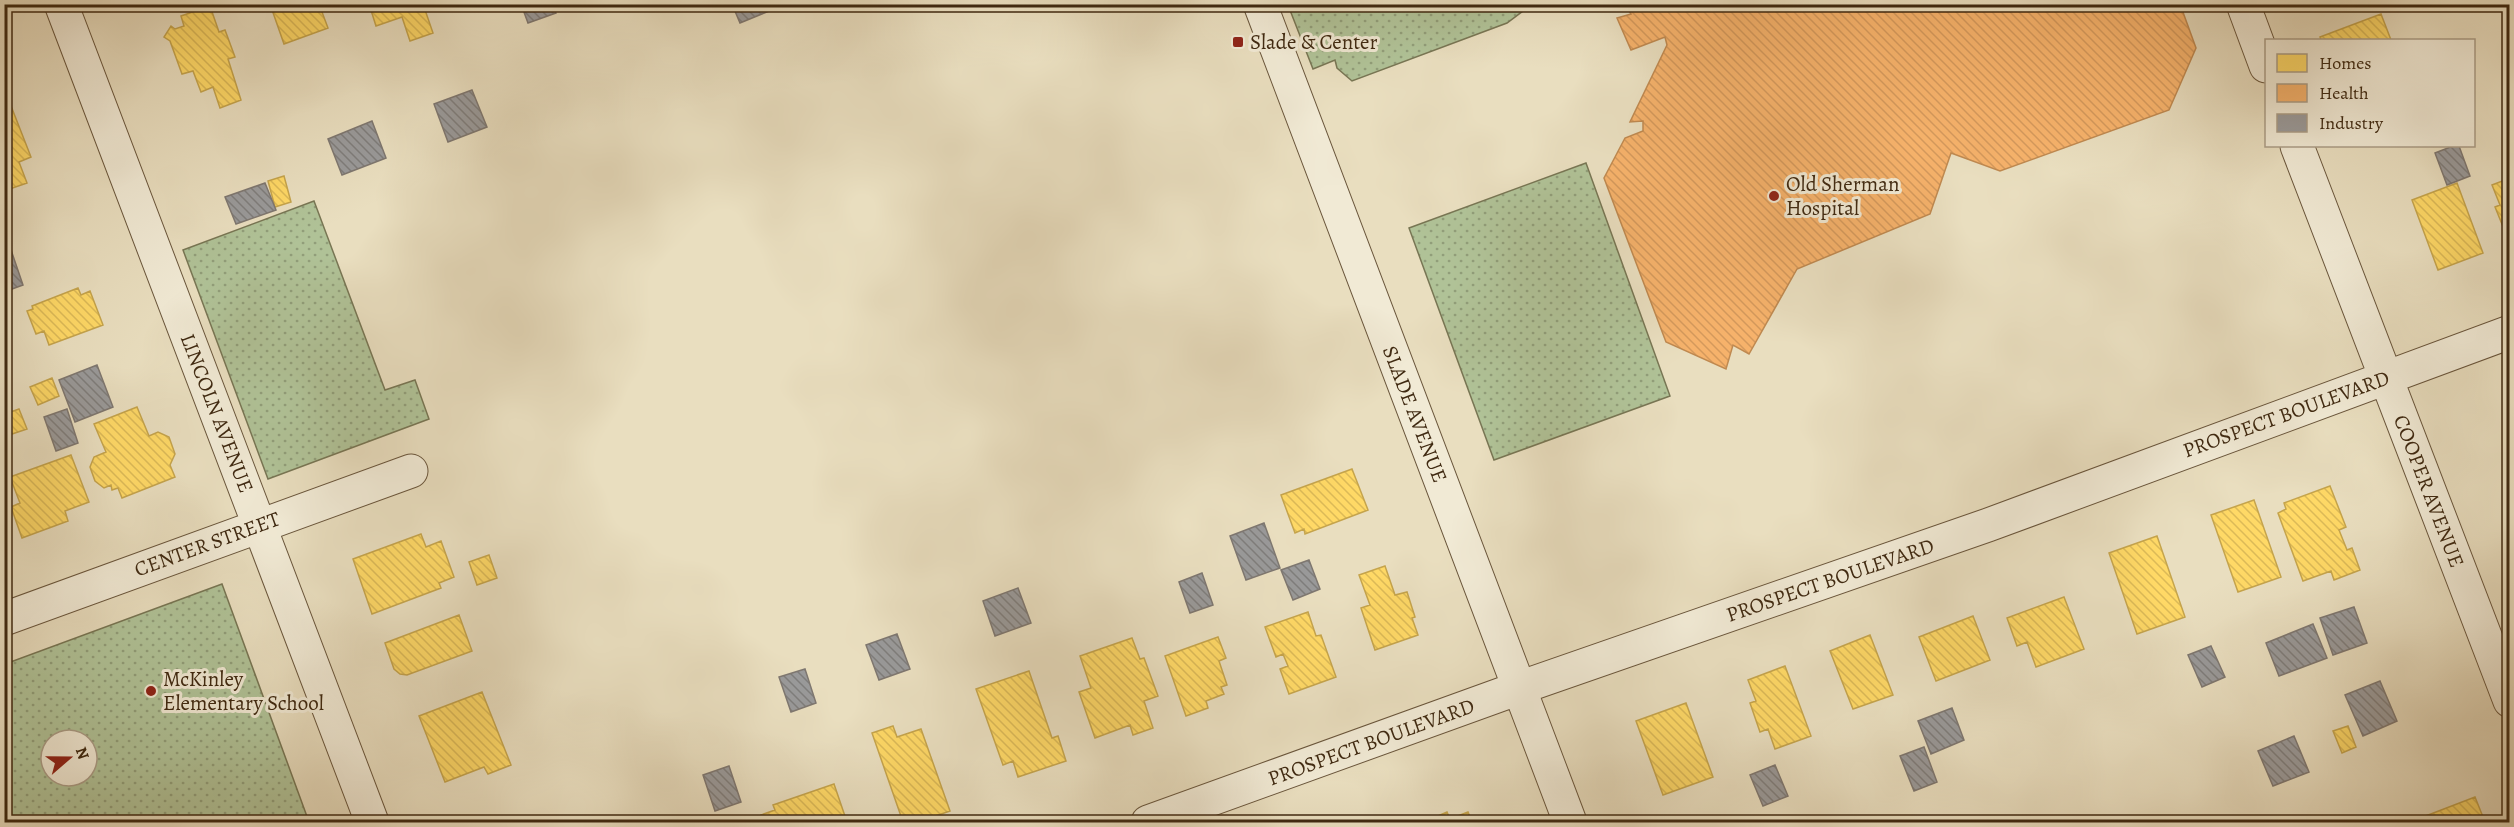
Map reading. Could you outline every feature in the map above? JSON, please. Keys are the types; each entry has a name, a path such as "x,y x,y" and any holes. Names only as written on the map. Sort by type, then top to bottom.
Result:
{"street":[{"name":"LINCOLN AVENUE","path":"61,4 372,822"},
{"name":"SLADE AVENUE","path":"1260,4 1570,822"},
{"path":"2243,4 2265,63"},
{"name":"COOPER AVENUE","path":"2297,147 2510,701"},
{"name":"PROSPECT BOULEVARD","path":"1148,822 1519,688 1988,525 2385,376 2510,332"},
{"name":"CENTER STREET","path":"4,619 411,471"}],"green space":[{"path":"1288,5 1531,5 1507,23 1352,81 1337,68 1335,60 1313,69"},
{"path":"1586,163 1670,396 1494,460 1409,228"},
{"path":"314,201 385,390 415,380 429,419 268,479 183,250"},
{"name":"McKinley Elementary School","path":"222,584 309,822 5,822 5,664"}],"building: Homes":[{"path":"270,4 319,4 328,28 284,44"},
{"path":"369,4 423,4 433,33 410,41 402,17 376,26"},
{"path":"210,6 219,32 225,30 235,57 228,59 241,100 220,108 213,87 201,92 193,71 182,74 170,41 164,37 171,26 175,29 184,26 181,16"},
{"path":"2381,14 2391,39 2321,39 2320,37"},
{"path":"4,88 31,157 19,162 27,183 4,191"},
{"path":"284,176 291,202 275,207 268,181"},
{"path":"2510,178 2510,244 2495,207 2500,205 2492,185"},
{"path":"2457,183 2483,253 2438,270 2412,200"},
{"path":"78,288 81,295 90,291 103,325 49,345 44,331 36,334 27,311 33,309 32,306"},
{"path":"52,378 59,396 38,405 30,387"},
{"path":"137,407 149,436 158,432 169,437 175,454 170,465 175,477 122,498 118,488 112,490 111,485 104,488 95,481 90,467 94,457 106,452 94,424"},
{"path":"19,409 27,429 12,434 5,414"},
{"path":"71,455 89,502 65,511 68,521 22,538 11,507 20,503 10,477"},
{"path":"1352,469 1368,510 1305,534 1304,529 1295,533 1281,495"},
{"path":"2330,486 2346,527 2339,530 2347,550 2352,548 2360,570 2334,580 2331,571 2303,581 2278,513 2286,509 2284,503"},
{"path":"2254,500 2281,577 2238,592 2211,515"},
{"path":"421,534 426,547 441,541 454,577 439,583 441,588 372,614 353,559"},
{"path":"2157,536 2185,617 2137,634 2109,553"},
{"path":"489,555 497,578 477,585 469,562"},
{"path":"1385,566 1395,595 1407,592 1418,635 1375,650 1361,608 1370,605 1359,575"},
{"path":"2064,597 2084,649 2036,667 2027,642 2017,646 2007,618"},
{"path":"1308,612 1316,636 1321,635 1336,677 1289,694 1280,669 1288,666 1283,654 1276,657 1265,627"},
{"path":"459,615 472,651 407,675 400,674 394,669 385,643"},
{"path":"1973,616 1990,660 1936,681 1919,637"},
{"path":"1870,635 1893,695 1853,709 1830,651"},
{"path":"1218,637 1226,658 1219,661 1227,685 1221,687 1224,694 1206,701 1208,708 1186,716 1165,656"},
{"path":"1132,638 1140,659 1144,658 1158,696 1144,701 1153,728 1133,735 1130,725 1095,738 1079,692 1091,688 1080,656"},
{"path":"1785,666 1811,736 1775,749 1768,729 1760,732 1750,703 1756,701 1748,680"},
{"path":"1029,671 1052,738 1058,736 1066,761 1018,777 1013,761 1003,765 976,689"},
{"path":"482,692 511,765 488,774 484,767 445,782 419,716"},
{"path":"1686,703 1713,777 1663,795 1636,721"},
{"path":"893,726 897,737 921,729 950,811 918,822 903,822 872,733"},
{"path":"2348,726 2356,747 2342,753 2333,731"},
{"path":"834,784 847,822 764,822 761,815 775,810 773,805"},
{"path":"2475,797 2485,822 2410,822"},
{"path":"1447,812 1450,819 1468,812 1472,822 1424,822"}],"building: Health":[{"name":"Old Sherman Hospital","path":"1630,4 2180,4 2196,48 2169,110 2000,171 1951,153 1930,214 1797,269 1749,354 1733,345 1726,369 1666,342 1604,178 1625,138 1643,131 1643,121 1630,122 1667,45 1665,37 1631,50 1617,18 1631,14 1626,6"}],"building: Industry":[{"path":"521,4 553,4 556,13 528,23"},
{"path":"732,4 772,4 774,9 740,23"},
{"path":"472,90 487,127 448,142 434,104"},
{"path":"372,121 386,158 342,175 328,139"},
{"path":"2450,147 2459,147 2470,176 2447,185 2435,153"},
{"path":"265,183 276,210 236,224 225,197"},
{"path":"10,247 23,285 4,292 4,250"},
{"path":"97,365 113,407 75,422 59,380"},
{"path":"67,409 78,443 56,451 44,417"},
{"path":"1264,523 1280,568 1246,580 1230,536"},
{"path":"1309,560 1320,589 1293,600 1281,570"},
{"path":"1202,573 1213,605 1190,613 1179,582"},
{"path":"1018,588 1031,623 995,636 983,601"},
{"path":"2354,607 2367,643 2333,655 2320,618"},
{"path":"2313,624 2327,658 2279,676 2266,643"},
{"path":"897,634 910,669 879,680 866,645"},
{"path":"2211,646 2225,677 2202,687 2188,655"},
{"path":"805,669 816,703 791,712 779,677"},
{"path":"2380,681 2397,721 2363,736 2345,695"},
{"path":"1952,708 1964,740 1931,754 1918,721"},
{"path":"2294,736 2309,772 2273,786 2258,751"},
{"path":"1924,747 1937,782 1914,791 1900,756"},
{"path":"1775,765 1788,796 1763,806 1750,775"},
{"path":"729,766 741,802 715,811 703,775"}],"place":[{"name":"Slade & Center","path":"1238,42"},
{"name":"Old Sherman Hospital","path":"1774,196"},
{"name":"McKinley Elementary School","path":"151,691"}]}
